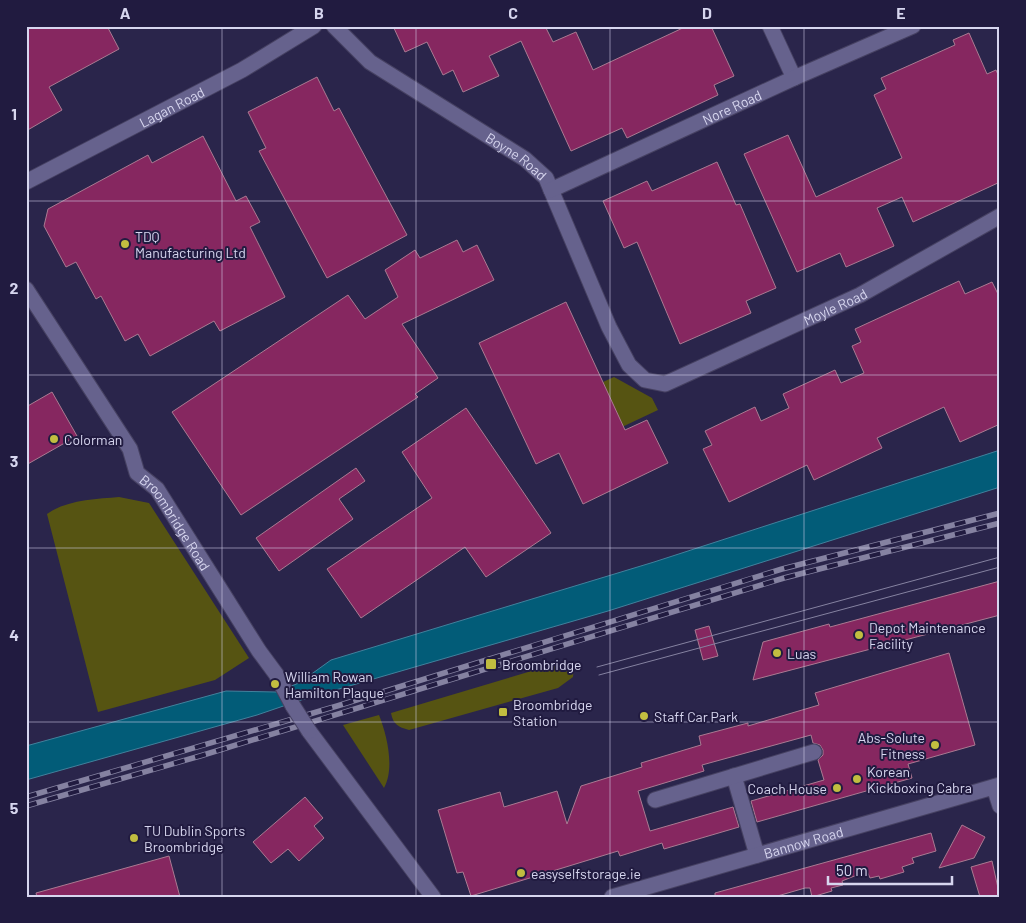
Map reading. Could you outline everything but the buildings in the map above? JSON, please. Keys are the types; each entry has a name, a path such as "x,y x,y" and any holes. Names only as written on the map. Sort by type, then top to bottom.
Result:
{"street":[{"name":"Lagan Road","path":"26,182 242,70 314,26"},
{"name":"Boyne Road","path":"334,26 370,62 526,159 546,178 609,327 628,365 645,380 664,384"},
{"path":"770,26 794,78"},
{"name":"Nore Road","path":"551,190 794,78 913,26"},
{"name":"Moyle Road","path":"664,384 860,295 1000,216"},
{"name":"Broombridge Road","path":"26,290 130,449 137,473 157,490 259,651 276,674 292,706 433,897"},
{"path":"655,800 814,752"},
{"path":"734,776 756,856"},
{"name":"Bannow Road","path":"612,897 997,786 1000,806"}],"shaded area":[{"path":"614,377 652,398 658,410 622,427 603,382"},
{"path":"119,497 149,503 249,658 215,680 98,712 47,514 72,503"},
{"path":"565,661 574,665 573,677 558,688 409,730 402,728 392,717 391,713"},
{"path":"379,715 389,751 389,771 384,788 343,725"}],"water":[{"path":"1000,450 1000,487 608,611 301,700 257,715 26,780 26,746 226,691 276,692 299,683 331,660 654,562"}],"tram line":[{"path":"597,667 1000,557"},
{"path":"599,675 1000,567"}],"railway":[{"path":"26,797 337,706 782,569 1000,513"},
{"path":"26,806 200,756 784,578 1000,523"}],"place":[{"name":"TDQ Manufacturing Ltd","path":"125,244"},
{"name":"Colorman","path":"54,439"},
{"name":"Depot Maintenance Facility","path":"859,635"},
{"name":"Luas","path":"777,653"},
{"name":"Broombridge","path":"491,664"},
{"name":"William Rowan Hamilton Plaque","path":"275,684"},
{"name":"Broombridge Station","path":"503,712"},
{"name":"Staff Car Park","path":"644,716"},
{"name":"Abs-Solute Fitness","path":"935,745"},
{"name":"Korean Kickboxing Cabra","path":"857,779"},
{"name":"Coach House","path":"837,788"},
{"name":"TU Dublin Sports Broombridge","path":"134,838"},
{"name":"easyselfstorage.ie","path":"521,873"}]}
